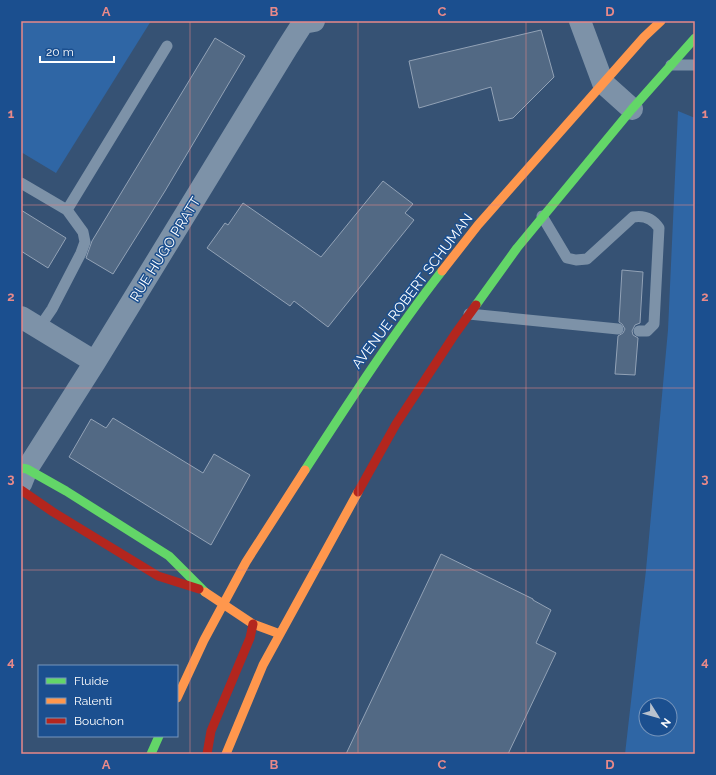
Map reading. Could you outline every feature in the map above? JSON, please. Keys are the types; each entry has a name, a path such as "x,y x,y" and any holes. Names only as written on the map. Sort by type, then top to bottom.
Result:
{"main road":[{"name":"AVENUE ROBERT SCHUMAN","path":"178,696 204,640 246,562 354,394 415,306 478,225 603,83 661,21"},
{"path":"226,754 263,665 396,424 469,314 517,248 542,216 670,65 695,38"},
{"path":"23,474 66,491 169,556 202,590 223,605 253,624 280,634"},
{"path":"21,490 52,512 158,576 202,590"},
{"path":"207,754 211,731 250,638 253,624"},
{"path":"151,754 160,737"}],"street":[{"path":"580,21 603,83 632,110"},
{"name":"RUE HUGO PRATT","path":"23,474 95,362 306,22"},
{"path":"21,317 95,362"}],"lane":[{"path":"66,210 167,46"},
{"path":"670,65 695,65"},
{"path":"21,183 66,210 83,232 85,242 52,309 40,328"},
{"path":"542,216 566,258 582,261 587,259 634,217 645,217 656,223 659,228 654,324 647,330 639,331"},
{"path":"469,314 618,329"}],"shaded area":[{"path":"21,21 151,21 56,173 21,152"},
{"path":"678,111 695,118 695,754 625,754 646,570 668,330"}],"building":[{"path":"541,30 554,77 513,118 499,121 491,87 419,108 409,61"},
{"path":"215,38 245,56 165,191 113,274 86,258 92,241"},
{"path":"383,181 413,204 405,213 414,220 328,327 294,301 290,306 207,248 225,223 228,225 243,203 321,257"},
{"path":"21,210 66,238 48,268 21,251"},
{"path":"622,270 643,272 640,323 635,325 632,331 633,335 638,338 635,375 615,374 618,336 623,333 625,329 619,322"},
{"path":"113,418 203,473 214,454 250,475 211,545 69,457 91,419 106,428"},
{"path":"441,554 533,599 551,610 536,643 556,653 508,754 346,754"}],"traffic: fast":[{"path":"476,305 517,248 632,109 695,38"},
{"path":"305,470 389,344 442,271"},
{"path":"21,468 27,469 66,491 169,556 205,592"},
{"path":"151,754 159,737"}],"traffic: slow":[{"path":"442,271 478,225 644,37 661,21"},
{"path":"178,696 204,640 246,562 305,470"},
{"path":"226,754 263,665 358,492"},
{"path":"205,592 253,624 280,634"}],"traffic: jam":[{"path":"358,492 396,424 455,334 476,305"},
{"path":"21,490 53,512 158,576 199,589"},
{"path":"207,754 211,731 250,638 253,624"}]}
